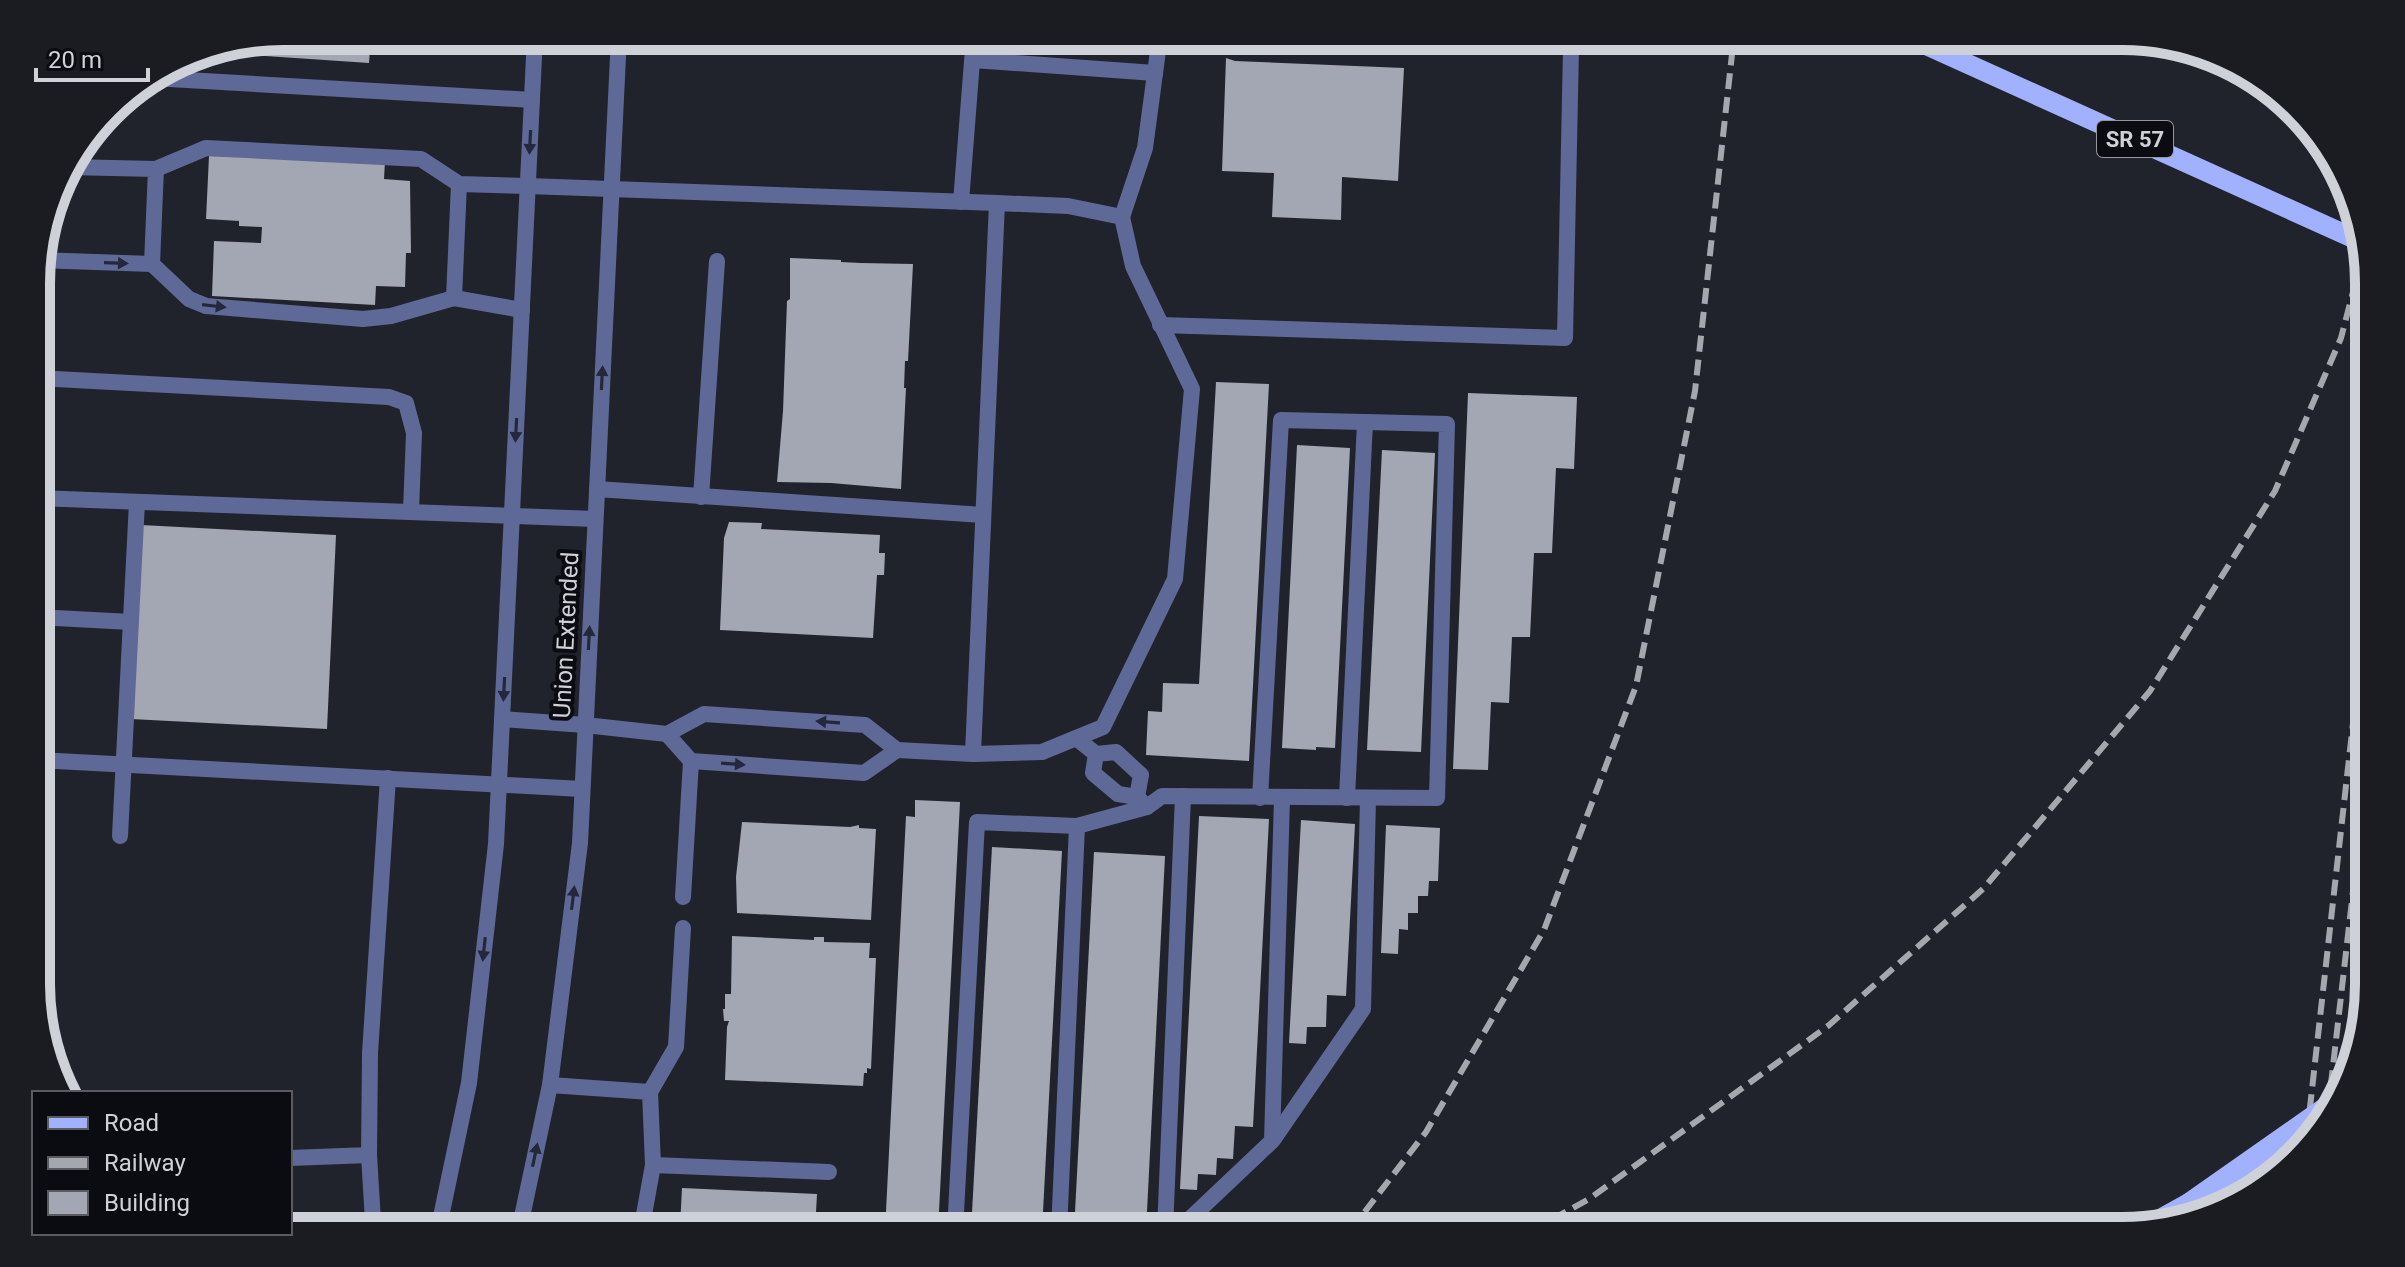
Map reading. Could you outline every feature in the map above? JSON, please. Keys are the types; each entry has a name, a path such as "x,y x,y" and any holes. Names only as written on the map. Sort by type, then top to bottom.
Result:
{"main road":[{"name":"SR 57","path":"1937,50 2350,237"},
{"path":"2175,1211 2314,1115"},
{"path":"2189,1203 2253,1177"}],"street":[{"path":"441,1217 469,1083 496,844 534,50"},
{"name":"Union Extended","path":"522,1217 550,1085 580,843 618,50"},
{"path":"961,202 973,50"},
{"path":"502,719 667,734 704,714 865,725 897,750 973,754 1042,752 1103,727 1175,579 1192,389 1133,266 1122,217 1145,148 1158,50"},
{"path":"1160,325 1565,338 1571,50"},
{"path":"973,60 1155,73"},
{"path":"171,79 532,100"},
{"path":"81,167 156,169 206,148 421,159 459,184 1068,206 1122,217"},
{"path":"152,264 156,169"},
{"path":"454,298 459,184"},
{"path":"973,754 997,203"},
{"path":"51,260 152,264 189,299 206,306 363,319 404,313 454,298 522,310"},
{"path":"701,497 717,261"},
{"path":"50,379 389,397 406,403 414,433 411,511"},
{"path":"956,1217 977,822 1077,826 1162,796 1260,798 1437,798 1447,424 1281,420 1260,798"},
{"path":"1347,798 1365,422"},
{"path":"597,489 983,515"},
{"path":"50,499 595,519"},
{"path":"120,836 137,502"},
{"path":"50,618 131,622"},
{"path":"667,734 691,761 864,773 897,750"},
{"path":"1076,738 1096,754 1116,752 1141,775 1142,802"},
{"path":"1096,754 1093,773 1118,794 1142,802"},
{"path":"50,761 582,789"},
{"path":"683,897 691,761"},
{"path":"373,1217 369,1155 370,1053 388,778"},
{"path":"1166,1217 1183,796"},
{"path":"1272,1141 1282,798"},
{"path":"1192,1217 1272,1141 1363,1009 1368,798"},
{"path":"1060,1217 1077,826"},
{"path":"644,1217 653,1165 650,1092 676,1047 683,928"},
{"path":"550,1085 650,1092"},
{"path":"292,1158 369,1155"},
{"path":"653,1165 829,1172"}],"building":[{"path":"283,50 370,50 369,63 241,54"},
{"path":"1226,58 1235,61 1404,68 1398,181 1342,177 1341,220 1272,217 1274,173 1222,171"},
{"path":"209,156 385,161 384,179 410,181 411,253 406,253 405,287 376,286 375,305 212,296 214,241 261,243 262,227 239,226 239,221 206,219"},
{"path":"790,258 913,264 908,361 905,361 901,489 777,482"},
{"path":"1216,382 1269,384 1249,761 1146,755 1148,711 1162,712 1163,683 1199,684"},
{"path":"1468,393 1577,397 1574,469 1556,468 1552,553 1534,553 1530,637 1512,637 1509,703 1491,702 1488,770 1453,769"},
{"path":"1297,445 1350,448 1335,748 1316,747 1316,750 1282,748"},
{"path":"1382,450 1435,453 1421,752 1367,750"},
{"path":"729,522 762,523 761,529 880,535 879,553 885,553 884,575 877,575 873,638 720,630 724,538"},
{"path":"141,525 336,535 327,729 131,719"},
{"path":"915,800 960,802 939,1217 886,1217 906,816 915,817"},
{"path":"1199,816 1269,819 1253,1127 1235,1126 1233,1159 1217,1158 1216,1175 1198,1174 1197,1190 1180,1189"},
{"path":"1301,820 1355,824 1346,996 1327,995 1326,1027 1307,1027 1306,1044 1289,1043"},
{"path":"742,822 859,825 859,828 876,829 871,920 737,913 736,877"},
{"path":"1386,825 1440,828 1438,881 1429,881 1428,896 1418,896 1418,913 1408,913 1408,930 1399,929 1398,954 1381,953"},
{"path":"992,847 1062,851 1043,1217 972,1217"},
{"path":"1094,852 1165,856 1147,1217 1075,1217"},
{"path":"732,936 814,940 814,937 824,937 824,942 870,943 869,958 876,958 871,1069 867,1068 867,1073 864,1073 863,1086 725,1080 729,1021 724,1021 723,1009 725,994 731,994"},
{"path":"682,1188 817,1194 816,1217 681,1217"}],"railway":[{"path":"1361,1217 1426,1132 1544,930 1636,686 1695,391 1732,50"},
{"path":"1556,1217 1589,1199 1828,1026 1983,889 2150,691 2275,491 2341,338 2355,284"},
{"path":"2308,1123 2355,705"},
{"path":"2331,1088 2355,874"}]}
